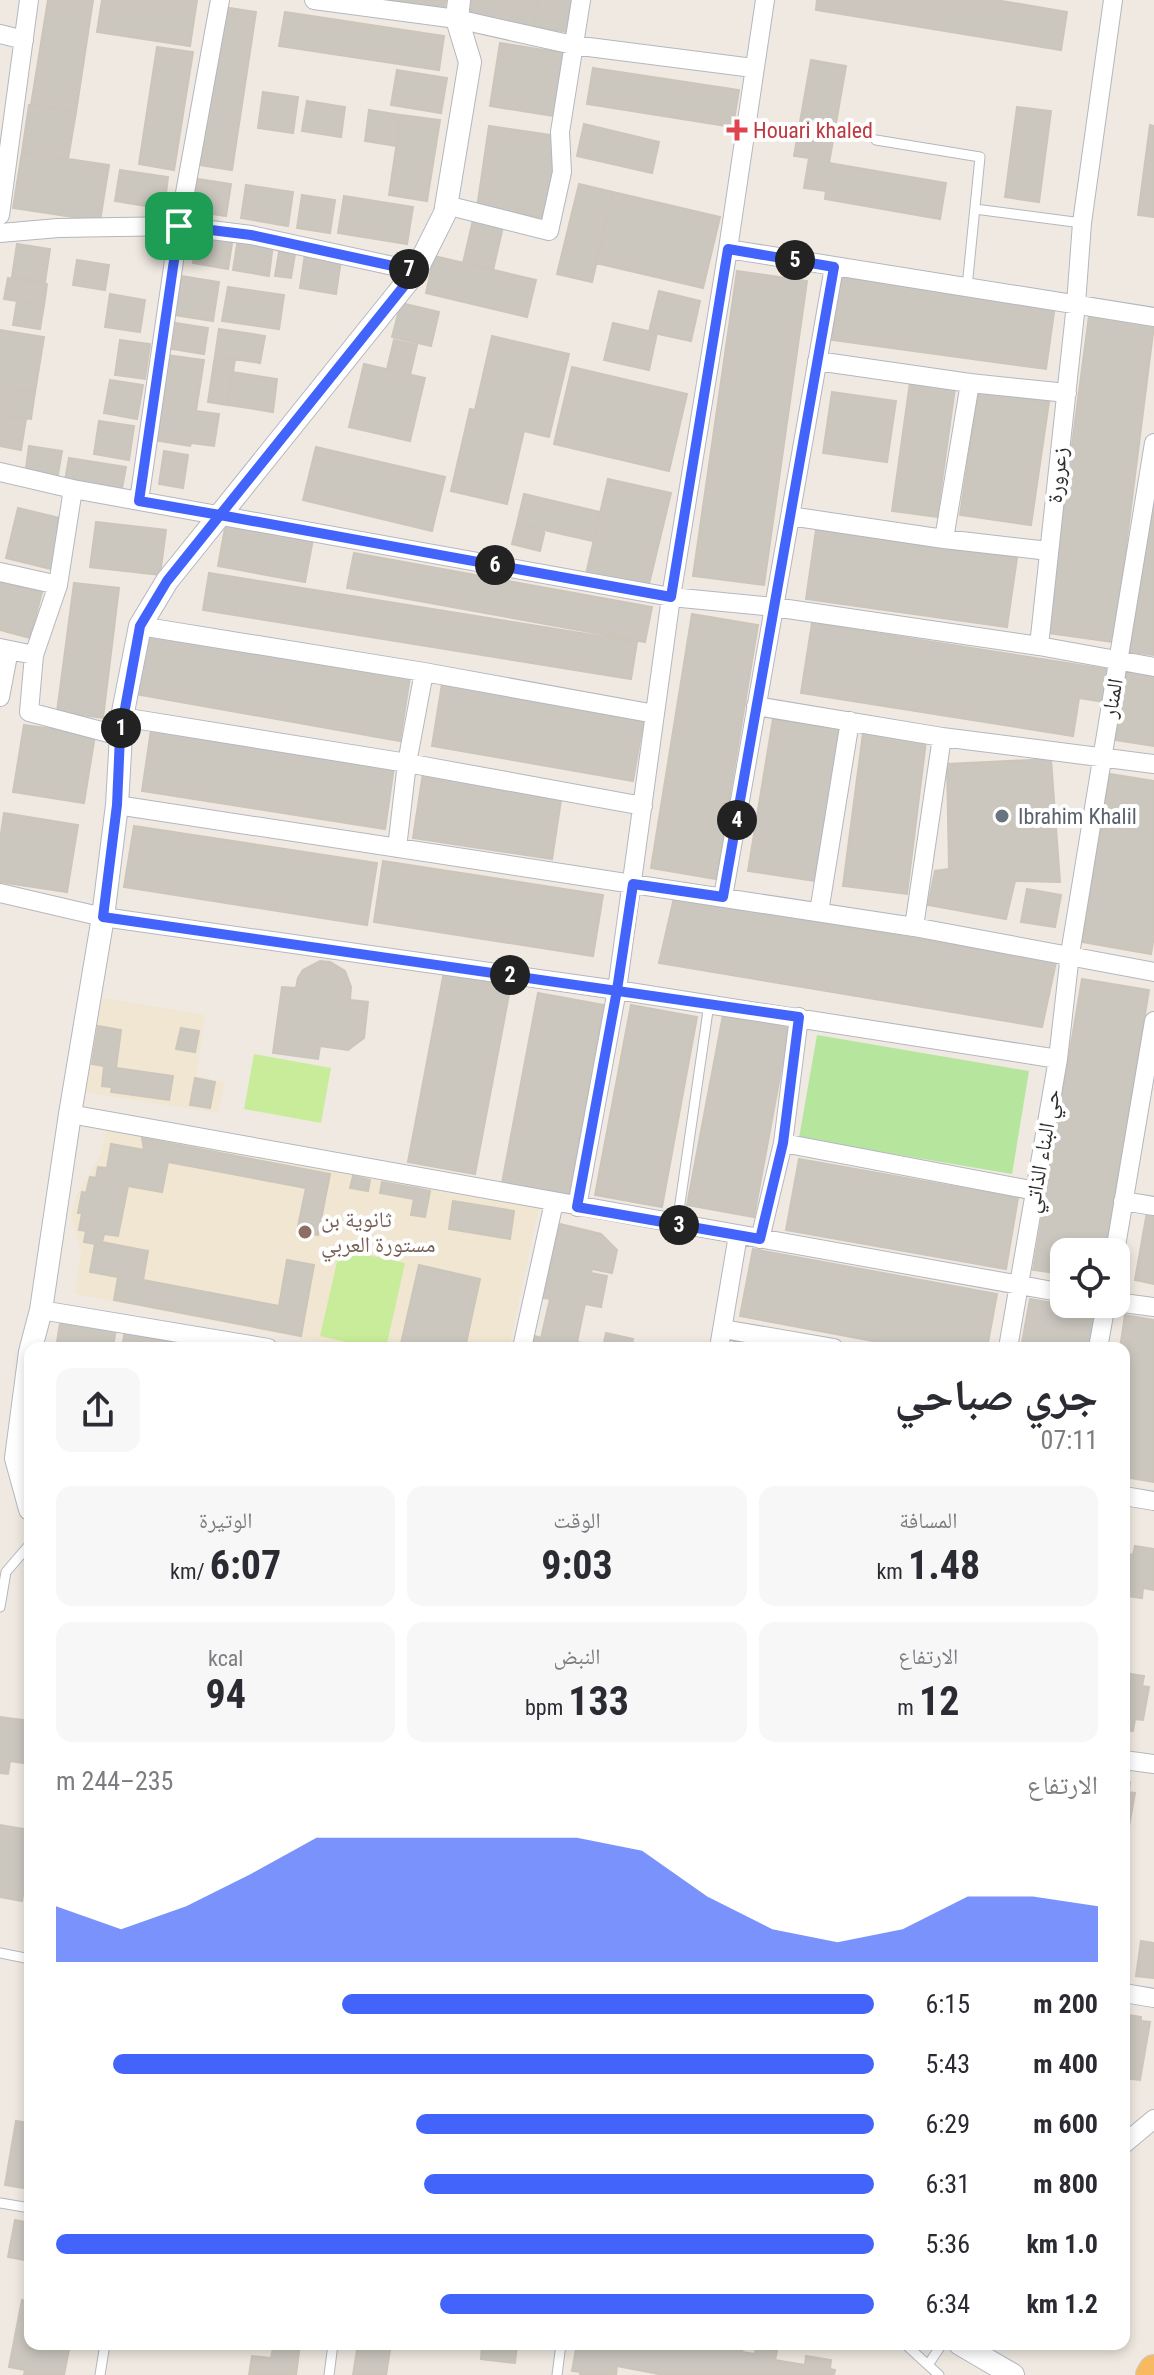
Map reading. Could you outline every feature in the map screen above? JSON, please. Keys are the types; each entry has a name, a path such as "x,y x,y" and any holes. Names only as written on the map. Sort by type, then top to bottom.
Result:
{"street":[{"path":"0,215 29,0"},
{"path":"139,501 179,226 220,0"},
{"path":"314,0 458,10 573,45 753,68"},
{"path":"446,205 549,231 562,172 560,132 581,0"},
{"path":"577,1207 617,990 671,597 765,0"},
{"name":"زعرورة","path":"1039,646 1082,223 1113,0"},
{"path":"32,1342 41,1310 103,917 117,805 121,727 140,626 167,581 416,271 445,213 470,62 458,10"},
{"path":"0,34 24,40"},
{"path":"0,233 58,228 179,226 251,235 416,271"},
{"path":"728,249 1154,317"},
{"path":"723,897 834,267"},
{"path":"817,361 1067,393"},
{"path":"944,539 970,383"},
{"name":"المنار","path":"1070,954 1154,443"},
{"path":"0,472 73,489 671,597 774,607 1039,646 1154,667"},
{"path":"73,489 58,585 34,655 29,712 121,727 407,763 643,806"},
{"path":"790,516 1049,551"},
{"path":"0,572 58,585"},
{"path":"140,626 424,672 655,714"},
{"path":"0,697 5,649 34,655"},
{"path":"397,848 407,763 424,672"},
{"path":"756,706 942,737 1154,764"},
{"path":"819,912 850,721"},
{"path":"914,927 942,737"},
{"path":"117,805 914,927 1154,972"},
{"path":"0,893 103,917 799,1017 1058,1059"},
{"name":"حي البناء الذاتي","path":"1009,1342 1058,1059 1070,954"},
{"path":"760,1239 783,1143 799,1017"},
{"path":"1117,1238 1149,1082 1154,1021"},
{"path":"70,1114 1050,1291"},
{"path":"783,1143 1036,1191"},
{"path":"1123,1201 1154,1206"},
{"path":"523,1342 554,1202"},
{"path":"738,1235 721,1339 759,1342"},
{"path":"1130,1304 1154,1307"},
{"path":"41,1310 232,1342"},
{"path":"1099,1342 1103,1318"},
{"path":"24,1396 16,1458 24,1487"},
{"path":"1130,1497 1154,1501"},
{"path":"1130,1761 1154,1764"},
{"path":"1130,1994 1154,1998"},
{"path":"1130,2139 1154,2119"},
{"path":"970,2350 1013,2375"}],"lane":[{"path":"876,140 980,157 967,287"},
{"path":"975,209 1082,223"},
{"path":"677,1224 709,1004"},
{"path":"0,1607 6,1572 24,1551"},
{"path":"0,1953 24,1958"},
{"path":"0,2203 24,2207"},
{"path":"100,2375 104,2350"},
{"path":"329,2375 332,2350"},
{"path":"557,2375 560,2350"},
{"path":"912,2350 939,2375"},
{"path":"928,2365 938,2350"}],"shaded area":[{"path":"98,997 205,1015 196,1076 224,1082 218,1113 83,1092"},
{"name":"ثانوية بن مستورة العربي","path":"107,1129 539,1208 510,1342 321,1342 75,1294 81,1250 71,1215 76,1196 100,1157"}],"green space":[{"path":"817,1035 1029,1071 1012,1174 799,1138"},
{"path":"254,1054 331,1068 321,1123 244,1109"},
{"path":"340,1249 405,1263 387,1342 346,1342 320,1336"}],"building":[{"path":"48,0 93,0 76,112 31,105"},
{"path":"102,0 197,0 190,46 97,32"},
{"path":"381,0 446,0 444,10"},
{"path":"472,0 538,0 534,27 470,18"},
{"path":"538,0 574,0 569,32 534,27"},
{"path":"817,0 996,0 1067,12 1061,50 816,10"},
{"path":"223,7 256,12 232,170 199,165"},
{"path":"285,12 444,36 439,70 279,46"},
{"path":"500,43 564,53 554,116 490,106"},
{"path":"157,47 193,52 174,170 139,164"},
{"path":"811,60 846,66 829,163 946,183 940,219 825,199 826,191 804,188 809,158 794,156"},
{"path":"593,68 739,90 733,127 587,104"},
{"path":"397,70 447,78 441,113 391,105"},
{"path":"263,92 298,97 293,133 258,128"},
{"path":"307,101 345,107 341,137 302,131"},
{"path":"29,105 76,112 68,159 22,152"},
{"path":"1017,107 1051,111 1039,202 1005,197"},
{"path":"369,110 401,115 397,146 365,141"},
{"path":"401,115 440,120 427,201 389,195"},
{"path":"584,124 659,142 652,173 577,156"},
{"path":"1150,125 1154,126 1154,217 1138,215"},
{"path":"489,126 558,136 545,218 477,208"},
{"path":"22,152 109,165 100,221 13,208"},
{"path":"120,170 168,177 164,209 115,201"},
{"path":"198,179 231,184 226,216 193,211"},
{"path":"579,184 613,192 592,282 557,274"},
{"path":"246,185 293,192 288,226 241,218"},
{"path":"613,192 720,217 703,288 596,263"},
{"path":"302,195 335,200 330,233 297,228"},
{"path":"344,196 413,207 407,244 338,233"},
{"path":"473,220 503,227 493,270 463,263"},
{"path":"198,232 233,237 228,269 193,263"},
{"path":"238,239 273,244 269,276 233,270"},
{"path":"17,244 50,249 45,282 12,277"},
{"path":"280,246 296,248 291,278 275,276"},
{"path":"305,254 341,259 336,294 300,288"},
{"path":"434,256 536,280 527,317 426,293"},
{"path":"77,260 109,265 105,290 73,285"},
{"path":"737,271 807,281 764,585 693,576"},
{"path":"181,276 219,282 213,321 174,315"},
{"path":"841,276 1055,305 1046,369 832,340"},
{"path":"8,278 47,284 44,305 4,299"},
{"path":"228,287 284,295 279,329 222,321"},
{"path":"659,291 700,301 691,341 649,332"},
{"path":"110,294 145,300 140,332 105,327"},
{"path":"17,301 44,305 40,329 13,325"},
{"path":"401,303 439,312 431,346 392,337"},
{"path":"1089,316 1154,325 1114,642 1047,633"},
{"path":"176,323 208,328 204,354 172,349"},
{"path":"613,323 657,333 649,370 604,360"},
{"path":"219,329 265,336 260,363 215,356"},
{"path":"0,330 44,337 35,392 0,387"},
{"path":"492,336 569,354 549,437 524,431 507,504 451,491 470,409 475,410"},
{"path":"120,340 150,344 145,379 115,375"},
{"path":"394,340 417,345 410,375 387,369"},
{"path":"166,355 204,360 196,411 219,414 214,446 153,440"},
{"path":"215,356 235,359 228,405 208,402"},
{"path":"364,364 425,378 410,441 349,427"},
{"path":"572,367 687,394 669,471 554,444"},
{"path":"232,372 277,379 273,412 228,405"},
{"path":"110,380 143,385 137,419 104,413"},
{"path":"910,382 955,388 937,517 892,511"},
{"path":"0,387 35,392 31,419 0,415"},
{"path":"832,392 896,401 887,462 823,453"},
{"path":"978,392 1049,402 1031,525 960,515"},
{"path":"0,415 26,419 21,450 0,446"},
{"path":"99,421 134,426 129,460 94,454"},
{"path":"29,446 62,451 57,480 25,475"},
{"path":"316,447 445,477 432,531 303,500"},
{"path":"164,451 188,455 183,488 159,484"},
{"path":"69,458 126,467 121,494 64,486"},
{"path":"608,479 671,493 648,588 586,574"},
{"path":"1154,489 1154,655 1130,652"},
{"path":"524,494 600,512 593,541 517,524"},
{"path":"18,508 68,520 55,570 6,558"},
{"path":"96,522 166,530 160,575 90,567"},
{"path":"226,523 313,539 305,582 218,566"},
{"path":"517,524 545,530 540,551 512,544"},
{"path":"816,530 1017,558 1007,627 806,599"},
{"path":"354,553 652,607 645,642 347,588"},
{"path":"209,573 637,642 631,679 203,610"},
{"path":"0,582 42,592 30,638 0,630"},
{"path":"74,583 119,588 103,718 57,712"},
{"path":"692,614 758,625 716,879 651,868"},
{"path":"812,623 1112,670 1105,702 1079,698 1073,736 801,693"},
{"path":"144,633 410,677 400,741 135,694"},
{"path":"1127,667 1154,672 1154,746 1115,740"},
{"path":"442,684 644,718 633,781 432,746"},
{"path":"773,719 841,729 816,881 748,871"},
{"path":"24,725 95,735 84,803 13,792"},
{"path":"151,730 394,767 385,829 142,791"},
{"path":"863,733 926,741 907,894 843,886"},
{"name":"Ibrahim Khalil","path":"1051,759 1060,882 1015,881 1006,919 928,905 935,871 949,869 947,764"},
{"path":"423,773 562,794 552,859 413,838"},
{"path":"1110,774 1154,781 1154,936 1151,954 1082,942"},
{"path":"4,813 78,825 67,892 0,882 0,840"},
{"path":"134,826 377,863 367,925 124,887"},
{"path":"383,861 603,895 593,956 374,922"},
{"path":"1027,889 1061,895 1055,927 1021,922"},
{"path":"674,898 1056,962 1042,1027 659,963"},
{"path":"320,961 330,962 345,971 351,987 350,1000 368,1002 364,1038 348,1050 320,1046 318,1059 273,1053 282,987 296,988 303,970"},
{"path":"444,972 511,984 475,1174 408,1162"},
{"path":"1082,979 1149,990 1107,1238 1050,1238 1050,1272 1033,1270"},
{"path":"538,993 604,1005 569,1195 502,1183"},
{"path":"631,1005 697,1017 662,1207 595,1195"},
{"path":"723,1015 789,1028 754,1217 687,1205"},
{"path":"98,1026 121,1030 116,1068 173,1076 169,1100 111,1092 112,1087 102,1086 104,1066 92,1064"},
{"path":"181,1028 199,1031 195,1052 176,1049"},
{"path":"195,1078 215,1082 210,1108 190,1105"},
{"path":"142,1138 330,1174 318,1235 297,1231 306,1188 168,1162 162,1192 128,1186 118,1236 104,1234 102,1242 148,1251 143,1280 279,1306 287,1260 314,1265 301,1336 114,1300 118,1277 90,1272 95,1244 84,1242 86,1231 79,1230 82,1192 86,1193 90,1177 96,1178 98,1167 107,1168 111,1144 144,1150"},
{"path":"799,1159 1018,1198 1006,1269 786,1230"},
{"path":"353,1176 370,1180 368,1191 350,1188"},
{"path":"382,1182 416,1188 414,1199 380,1193"},
{"path":"416,1188 430,1191 425,1217 411,1215"},
{"path":"453,1201 514,1211 510,1239 449,1229"},
{"path":"1147,1212 1154,1213 1154,1284 1135,1280"},
{"path":"560,1224 601,1234 617,1250 612,1273 592,1269 591,1273 607,1276 601,1307 585,1304 577,1342 534,1342 535,1336 541,1338 550,1299 543,1298"},
{"path":"753,1249 997,1294 988,1342 878,1342 740,1316"},
{"path":"419,1265 480,1279 466,1342 401,1342"},
{"path":"1030,1299 1050,1302 1050,1318 1098,1318 1094,1342 1022,1342"},
{"path":"1130,1316 1154,1320 1154,1482 1130,1478 1130,1342 1121,1342 1125,1318"},
{"path":"61,1317 116,1328 114,1342 57,1342"},
{"path":"125,1330 180,1340 180,1342 123,1342"},
{"path":"606,1333 633,1339 632,1342 604,1342"},
{"path":"1135,1546 1154,1549 1154,1590 1143,1588 1142,1598 1130,1596 1130,1554 1133,1555"},
{"path":"1130,1674 1144,1676 1142,1686 1149,1687 1143,1720 1135,1719 1133,1731 1130,1731"},
{"path":"0,1717 24,1720 24,1763 10,1761 8,1774 0,1773"},
{"path":"1130,1792 1135,1793 1130,1820"},
{"path":"0,1825 24,1829 22,1901 0,1897"},
{"path":"1141,1941 1154,1943 1154,1978 1136,1976"},
{"path":"1130,2015 1150,2022 1140,2080 1130,2079"},
{"path":"16,2121 24,2122 24,2188 5,2185"},
{"path":"15,2220 24,2222 24,2260 8,2257"},
{"path":"22,2300 24,2350 69,2350 64,2375 24,2375 25,2370 9,2367"},
{"path":"273,2350 299,2350 296,2375 249,2375 252,2356 271,2358"},
{"path":"357,2350 390,2350 386,2375 353,2375"},
{"path":"482,2350 516,2350 515,2363 481,2359"},
{"path":"576,2350 742,2350 755,2354 756,2350 772,2350 777,2351 775,2360 805,2365 806,2356 831,2360 830,2369 835,2370 834,2375 664,2375 617,2366 616,2375 580,2375 580,2372 572,2371"}],"place":[{"name":"Houari khaled","path":"737,130"},
{"name":"Ibrahim Khalil","path":"1002,816"},
{"name":"ثانوية بن مستورة العربي","path":"305,1232"}],"route":[{"path":"179,226 139,501 220,515 167,581 140,626 122,717 117,805 103,917 617,990 799,1017 783,1143 760,1239 577,1207 617,990 633,884 723,897 834,267 728,249 671,597 220,515 416,271 251,235 179,226"}]}
